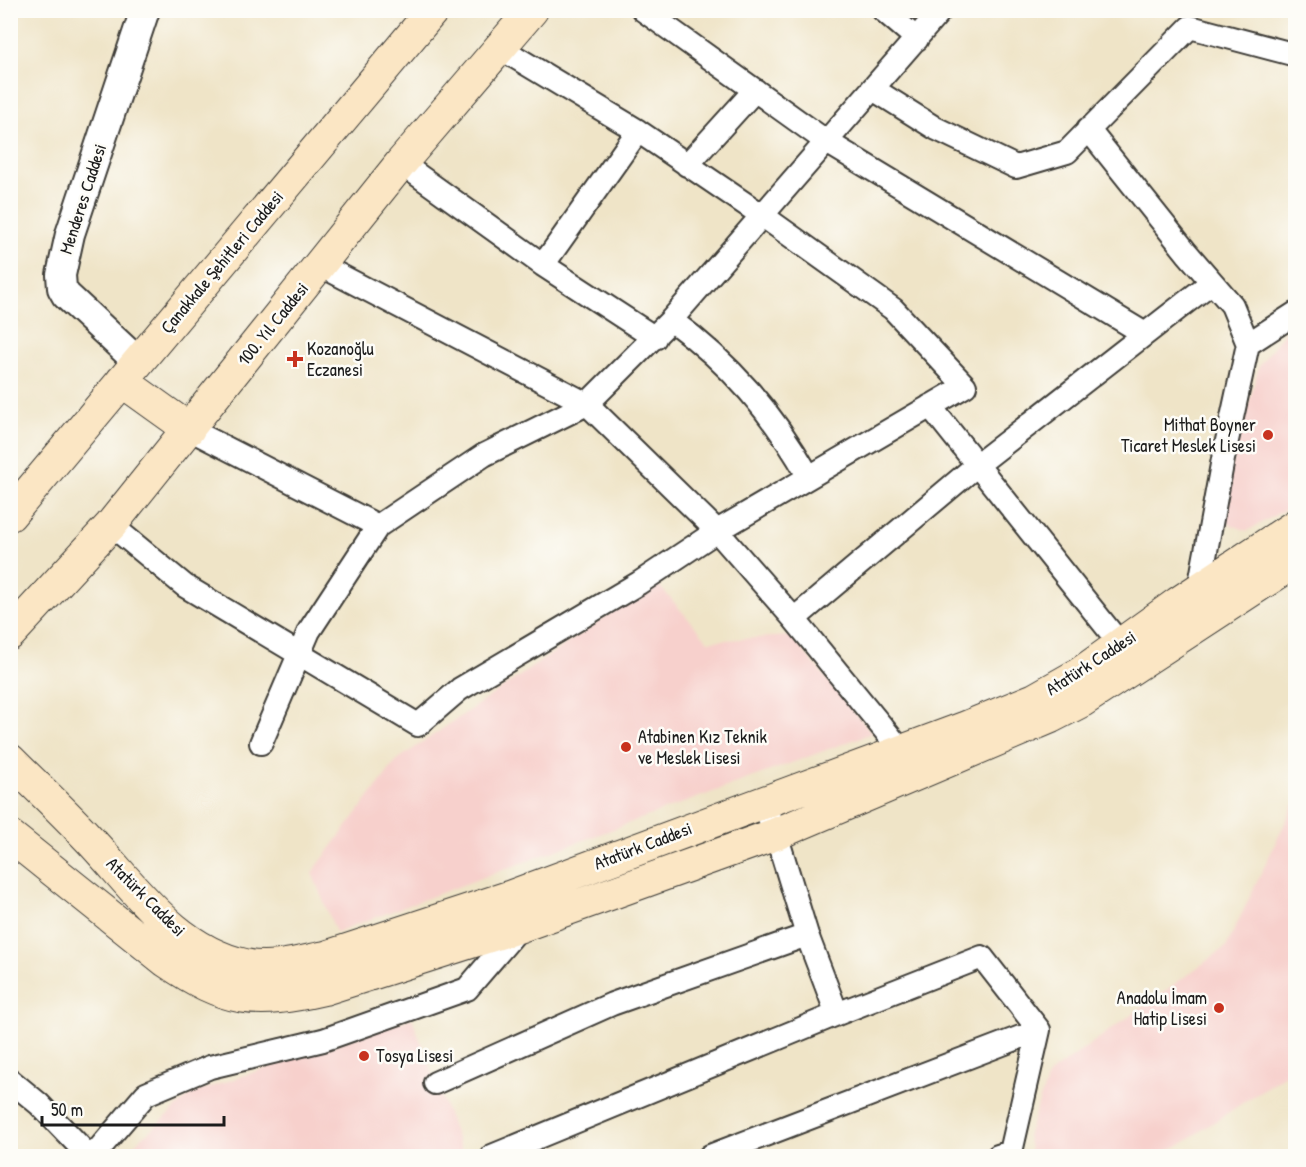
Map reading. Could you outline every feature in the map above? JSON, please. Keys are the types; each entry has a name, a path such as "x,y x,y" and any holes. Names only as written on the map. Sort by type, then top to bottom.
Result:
{"main road":[{"name":"Çanakkale Şehitleri Caddesi","path":"10,515 433,10"},
{"name":"100. Yıl Caddesi","path":"10,634 111,525 401,164 532,10"},
{"path":"130,371 189,429"},
{"name":"Atatürk Caddesi","path":"10,760 89,838 128,883 177,932 198,946 246,966 299,963 326,957 509,897 1035,699 1079,674 1199,589 1296,525"},
{"name":"Atatürk Caddesi","path":"10,836 166,961 190,977 215,990 240,997 292,996 521,926 776,834 1051,717 1082,701 1296,561"}],"street":[{"name":"Menderes Caddesi","path":"130,371 66,295 62,288 61,275 70,234 145,10"},
{"path":"643,10 827,142 1145,334"},
{"path":"883,10 917,39"},
{"path":"261,743 309,631 378,526 484,454 586,404 655,338 941,10"},
{"path":"873,89 935,128 1016,166 1067,152 1190,27 1295,61"},
{"path":"111,525 185,586 418,725 460,689 639,583 717,531 965,386 893,309 763,216 638,131 500,48"},
{"path":"687,165 755,90"},
{"path":"1088,129 1232,305 1248,344 1223,459 1199,589"},
{"path":"543,265 638,131"},
{"path":"401,164 543,265 655,338"},
{"path":"320,265 586,404 717,531 794,619 901,750"},
{"path":"794,619 977,465 1212,282"},
{"path":"1248,344 1296,313"},
{"path":"671,320 713,353 744,383 784,436 809,477"},
{"path":"930,406 1121,645"},
{"path":"189,429 378,526"},
{"path":"762,801 776,834 807,935 837,1014"},
{"path":"10,1080 39,1104 91,1156 146,1094 210,1067 323,1040 467,989 521,926 509,897"},
{"path":"435,1083 612,1004 807,935"},
{"path":"492,1156 982,957 1039,1030"},
{"path":"710,1156 1039,1030"},
{"path":"998,1156 1011,1152 1039,1030"}],"shaded area":[{"name":"Mithat Boyner Ticaret Meslek Lisesi","path":"1295,323 1295,504 1247,531 1217,519 1259,366 1288,327"},
{"name":"Atabinen Kız Teknik ve Meslek Lisesi","path":"656,582 708,641 791,636 872,733 336,932 312,873 397,760"},
{"name":"Anadolu İmam Hatip Lisesi","path":"1295,802 1295,1068 1178,1146 1155,1156 1032,1156 1027,1136 1049,1074 1226,947"},
{"name":"Tosya Lisesi","path":"412,1018 462,1152 460,1156 121,1156 193,1093"}],"place":[{"name":"Kozanoğlu Eczanesi","path":"295,359"},
{"name":"Mithat Boyner Ticaret Meslek Lisesi","path":"1268,435"},
{"name":"Atabinen Kız Teknik ve Meslek Lisesi","path":"626,747"},
{"name":"Anadolu İmam Hatip Lisesi","path":"1219,1008"},
{"name":"Tosya Lisesi","path":"364,1056"}]}
